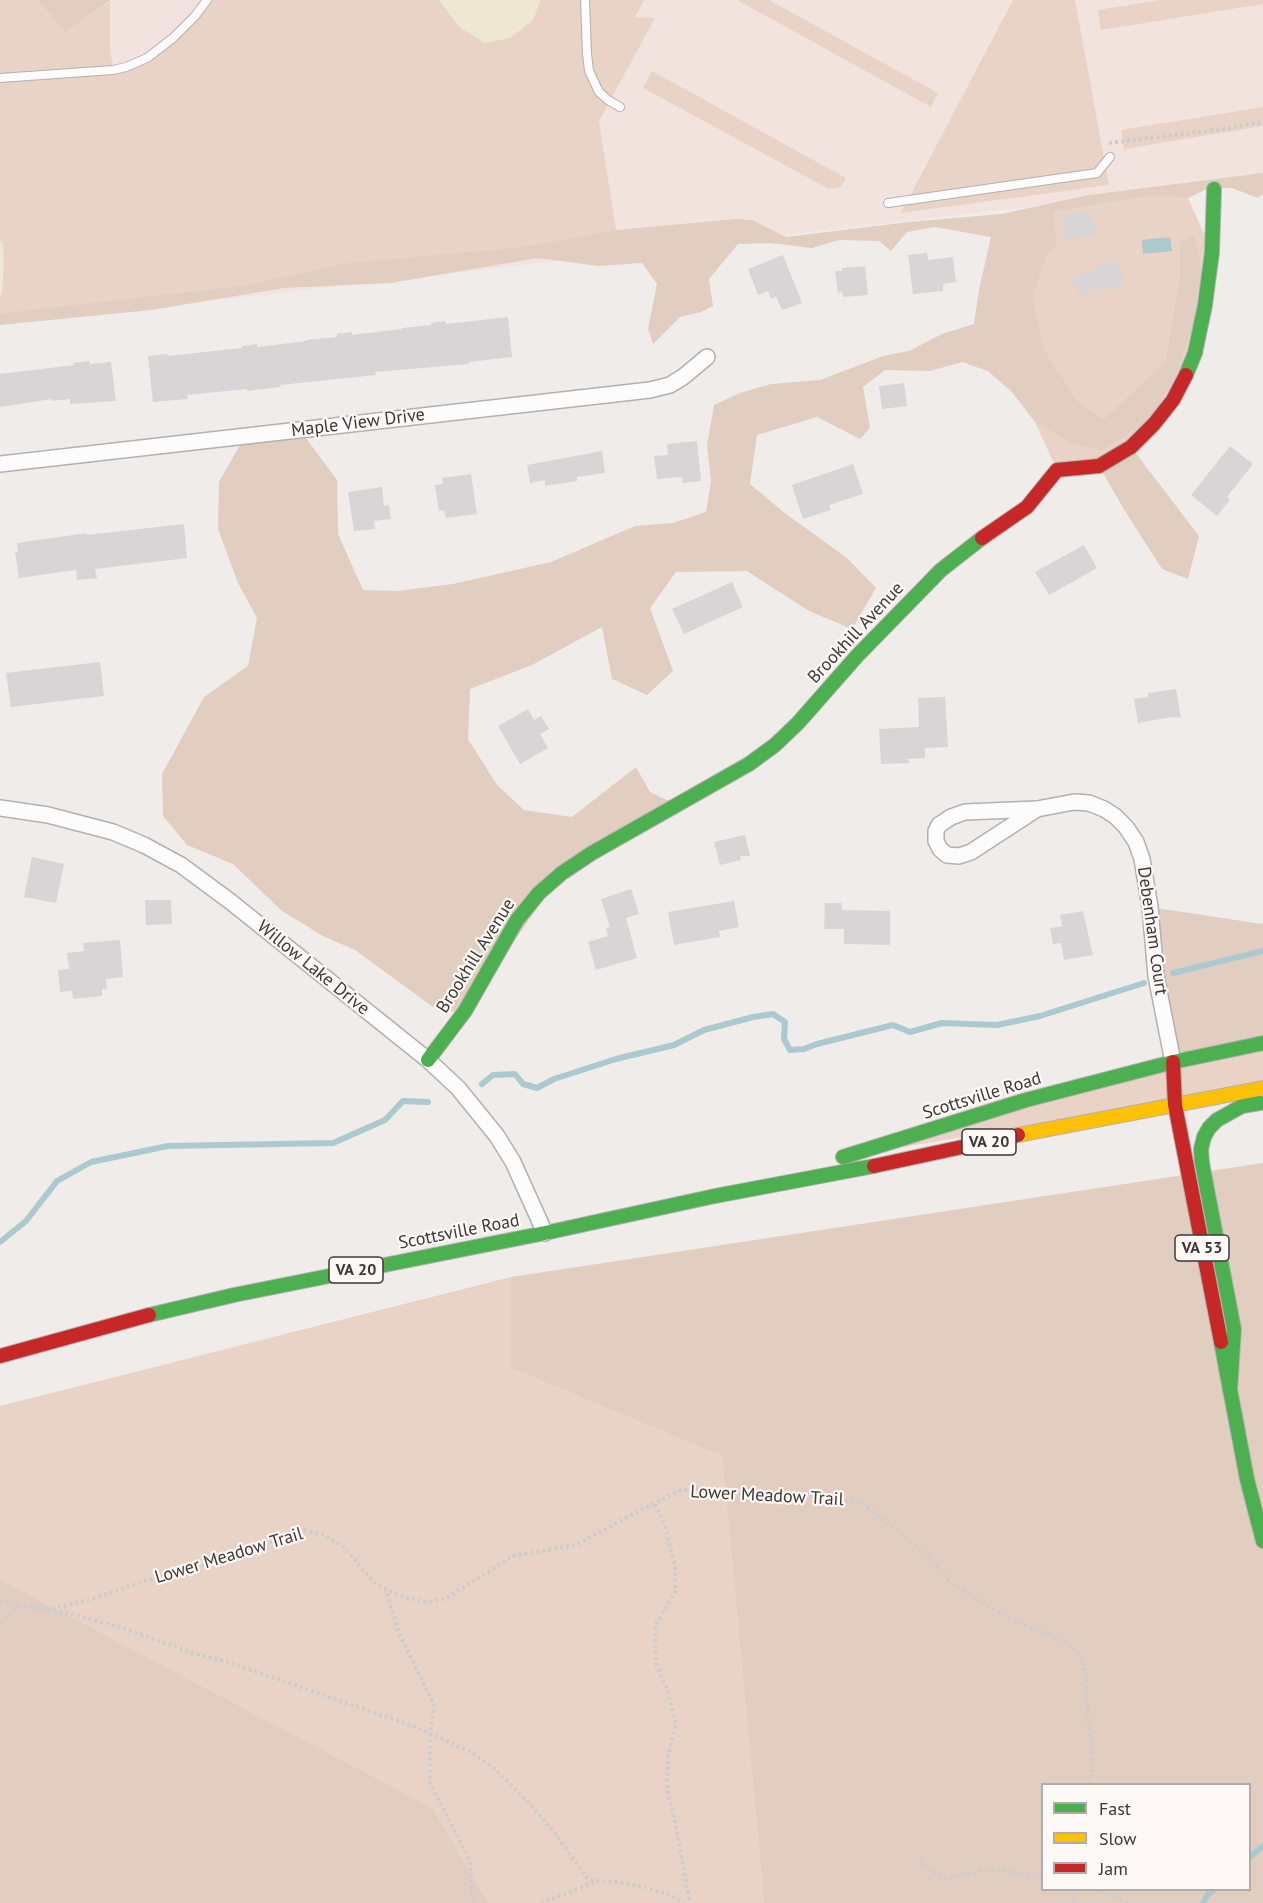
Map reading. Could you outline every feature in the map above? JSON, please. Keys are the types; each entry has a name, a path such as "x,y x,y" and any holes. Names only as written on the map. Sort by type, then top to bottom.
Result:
{"main road":[{"name":"Brookhill Avenue","path":"428,1060 465,1011 517,920 538,893 592,853 749,764 775,745 941,570 979,540 1028,507 1057,470 1100,466 1131,447 1154,424 1183,383 1195,353 1205,305 1212,252 1214,189"},
{"name":"Scottsville Road","path":"715,1196 1026,1100 1173,1062 1263,1042"},
{"name":"VA 53","path":"1173,1062 1175,1105 1247,1479 1263,1541"},
{"name":"Scottsville Road","path":"0,1356 141,1317 234,1295 1043,1130 1263,1088"},
{"path":"1230,1391 1234,1329 1201,1149 1204,1137 1217,1120 1242,1106 1263,1102"}],"street":[{"name":"Maple View Drive","path":"0,464 650,390 670,385 707,357"},
{"name":"Debenham Court","path":"1037,809 971,852 959,856 947,855 936,841 936,831 939,825 965,812 1037,809 1074,802 1089,803 1104,809 1126,826 1136,842 1142,859 1150,907 1156,976 1173,1062"},
{"name":"Willow Lake Drive","path":"0,808 48,815 113,832 144,845 181,865 231,902 428,1060 458,1088 497,1136 513,1162 545,1233"}],"lane":[{"path":"0,78 113,70 126,67 147,58 173,38 207,0"},
{"path":"585,0 590,71 599,92 620,107"},
{"path":"888,203 1097,173 1110,157"}],"path":[{"path":"1108,143 1263,122"},
{"name":"Lower Meadow Trail","path":"46,1610 207,1564 304,1530 324,1535 341,1545 376,1584 401,1596 425,1602 445,1599 513,1556 576,1545 679,1491 696,1488 720,1493 773,1498 813,1497 861,1502 926,1554 951,1583 1001,1614 1051,1635 1078,1651 1086,1672 1088,1722 1092,1746 1093,1766 1089,1783"},
{"path":"656,1503 665,1526 675,1567 675,1592 655,1626 656,1664 667,1689 676,1724 668,1757 667,1789 690,1903"},
{"path":"385,1588 399,1633 434,1704 430,1734 430,1783 470,1861 474,1903"},
{"name":"Lower Meadow Trail","path":"0,1600 72,1614 123,1628 195,1654 270,1676 430,1734 471,1752 496,1770 531,1805 554,1832 586,1877 593,1881 644,1887 670,1895 684,1903"},
{"path":"0,1624 18,1605"},
{"path":"920,1860 931,1871 945,1878 1002,1870 1041,1878"},
{"path":"541,1903 590,1884 606,1881"},
{"path":"1099,1891 1128,1903"}],"shaded area":[{"path":"0,0 1263,0 1263,180 0,325"},
{"path":"0,0 41,0 65,31 110,2 110,48 113,70 126,67 173,38 207,0 644,0 635,17 655,18 599,121 616,230 519,247 347,263 247,285 0,313"},
{"path":"41,0 111,0 65,32 40,2"},
{"path":"737,0 769,0 938,93 931,107"},
{"path":"1013,0 1075,0 1109,185 901,213"},
{"path":"1160,0 1263,0 1263,4 1101,30 1098,10"},
{"path":"652,71 846,178 841,187 829,189 643,88"},
{"path":"1263,107 1263,126 1124,149 1121,130"},
{"path":"1263,173 1263,194 1258,198 1232,188 1209,188 1188,198 1143,197 1053,212 1057,244 1046,258 1033,297 1044,350 1078,401 1104,419 1165,362 1180,275 1180,242 1194,234 1202,267 1194,323 1176,377 1151,419 1103,451 1072,444 1035,422 1012,392 988,371 962,362 930,371 885,370 863,387 870,428 860,439 817,417 757,435 750,484 786,514 847,558 876,588 852,629 809,611 747,571 676,572 650,608 673,671 647,695 612,679 602,627 532,665 470,689 468,739 497,785 524,810 572,817 636,767 650,792 677,805 562,873 465,1011 440,1012 355,950 323,936 282,911 233,864 187,845 163,816 162,774 204,697 248,666 257,618 238,583 218,529 219,482 245,436 300,430 337,480 338,534 363,590 397,591 453,584 551,562 635,526 673,523 706,512 711,481 707,445 714,405 740,393 771,384 820,380 883,356 909,351 942,334 974,324 991,237 935,227 907,232 891,251 879,241 839,240 812,248 771,243 738,244 709,279 713,306 701,312 680,317 653,344 648,329 657,284 642,263 599,266 538,258 391,283 284,288 151,310 0,325 0,313 247,285 346,263 519,247 616,230 736,219 752,220 786,237 909,222 1001,214 1089,195"},
{"path":"1143,197 1188,198 1212,252 1205,305 1195,353 1183,383 1173,400 1154,424 1131,447 1099,466 1057,470 1035,422 1072,444 1103,451 1151,419 1176,377 1194,323 1202,267 1194,234 1180,242 1180,275 1165,362 1105,419 1078,401 1044,351 1033,297 1046,258 1057,244 1053,212"},
{"path":"1131,447 1199,536 1188,579 1162,569 1099,466"},
{"path":"1150,907 1263,923 1263,1043 1173,1062"},
{"path":"1263,1043 1263,1088 847,1156"},
{"path":"1263,1163 1263,1903 764,1903 722,1456 511,1368 511,1277"},
{"path":"511,1277 511,1368 722,1456 764,1903 489,1903 433,1808 0,1579 0,1406"},
{"path":"0,1579 433,1808 489,1903 0,1903"}],"sand":[{"path":"439,0 541,0 533,20 510,38 485,43 459,27"},
{"path":"0,241 3,244 4,264 0,297"}],"water":[{"path":"1170,237 1172,251 1143,254 1142,240"}],"building":[{"path":"1091,211 1095,235 1066,240 1061,217"},
{"path":"927,253 928,260 953,257 956,282 943,284 943,291 913,294 908,255"},
{"path":"783,255 802,303 782,310 776,297 771,299 768,291 758,295 748,269"},
{"path":"1115,259 1126,282 1104,292 1101,286 1080,297 1071,280"},
{"path":"865,266 868,295 843,297 842,292 838,293 835,271 842,271 842,268"},
{"path":"508,317 512,357 469,362 469,364 375,372 376,375 280,385 281,387 247,391 247,389 187,395 188,399 153,402 148,356 242,348 242,346 257,344 257,347 337,337 337,334 352,332 352,335 431,325 431,323 445,321 446,324"},
{"path":"89,361 90,364 111,362 116,401 70,404 70,399 52,401 52,399 0,407 0,374"},
{"path":"904,383 907,406 882,409 879,386"},
{"path":"697,441 701,481 683,483 682,477 657,479 654,456 668,455 667,444"},
{"path":"1230,446 1253,464 1227,497 1230,500 1217,516 1191,495"},
{"path":"602,451 605,473 577,477 577,481 545,486 545,480 530,483 527,465"},
{"path":"853,464 863,494 829,505 831,510 803,519 792,485"},
{"path":"471,474 477,514 446,518 444,510 439,511 435,485 443,484 442,478"},
{"path":"382,487 384,506 389,505 391,519 374,521 375,529 354,531 348,492"},
{"path":"184,524 187,558 95,569 97,578 77,580 76,570 19,578 15,552 18,552 17,543 87,533 87,535"},
{"path":"1084,545 1097,568 1049,595 1035,572"},
{"path":"732,582 743,607 684,634 672,609"},
{"path":"100,662 104,696 11,707 6,673"},
{"path":"1176,689 1181,718 1172,717 1138,723 1134,699 1148,697 1148,693"},
{"path":"945,697 948,747 925,748 925,758 907,759 910,763 881,764 879,729 919,727 918,698"},
{"path":"528,709 534,720 541,716 549,729 540,734 548,748 520,764 498,726"},
{"path":"745,835 750,856 740,856 741,860 720,865 714,842"},
{"path":"32,857 64,864 56,903 24,897"},
{"path":"631,889 639,914 626,918 637,958 596,970 588,942 608,936 606,928 610,927 601,899"},
{"path":"145,900 171,900 172,924 146,925"},
{"path":"734,901 739,927 719,931 720,937 674,945 668,912"},
{"path":"825,903 842,903 842,910 890,911 890,945 844,944 844,929 824,929"},
{"path":"1083,911 1093,955 1064,960 1061,943 1053,944 1050,928 1062,926 1060,915"},
{"path":"120,940 123,977 106,979 107,989 102,989 102,996 73,999 72,991 60,992 58,970 69,969 67,953 84,951 83,943"}],"waterway":[{"path":"1173,973 1263,951"},
{"path":"482,1084 493,1075 515,1074 523,1084 537,1088 554,1079 616,1059 674,1045 704,1030 753,1017 773,1014 785,1022 784,1039 790,1050 804,1049 893,1025 910,1032 942,1023 997,1025 1040,1016 1144,983"},
{"path":"0,1242 26,1221 57,1181 91,1162 168,1146 333,1143 385,1120 403,1101 428,1102"},
{"path":"1251,1856 1263,1846"},
{"path":"1203,1903 1207,1895 1213,1891"}],"traffic: fast":[{"path":"1186,375 1195,353 1205,305 1212,252 1214,189"},
{"path":"428,1060 465,1011 517,920 539,893 562,873 592,853 749,764 775,745 941,570 982,538"},
{"path":"843,1157 1026,1100 1173,1062 1263,1043"},
{"path":"1230,1391 1234,1329 1201,1149 1204,1137 1217,1120 1242,1106 1260,1103"},
{"path":"149,1315 234,1295 545,1233 715,1196 874,1166"},
{"path":"1221,1342 1247,1479 1263,1541"}],"traffic: slow":[{"path":"1018,1135 1263,1088"}],"traffic: jam":[{"path":"982,538 1027,507 1057,470 1099,466 1131,447 1154,424 1173,400 1186,375"},
{"path":"1173,1062 1175,1105 1221,1342"},
{"path":"874,1166 1018,1135"},
{"path":"0,1356 149,1315"}]}
